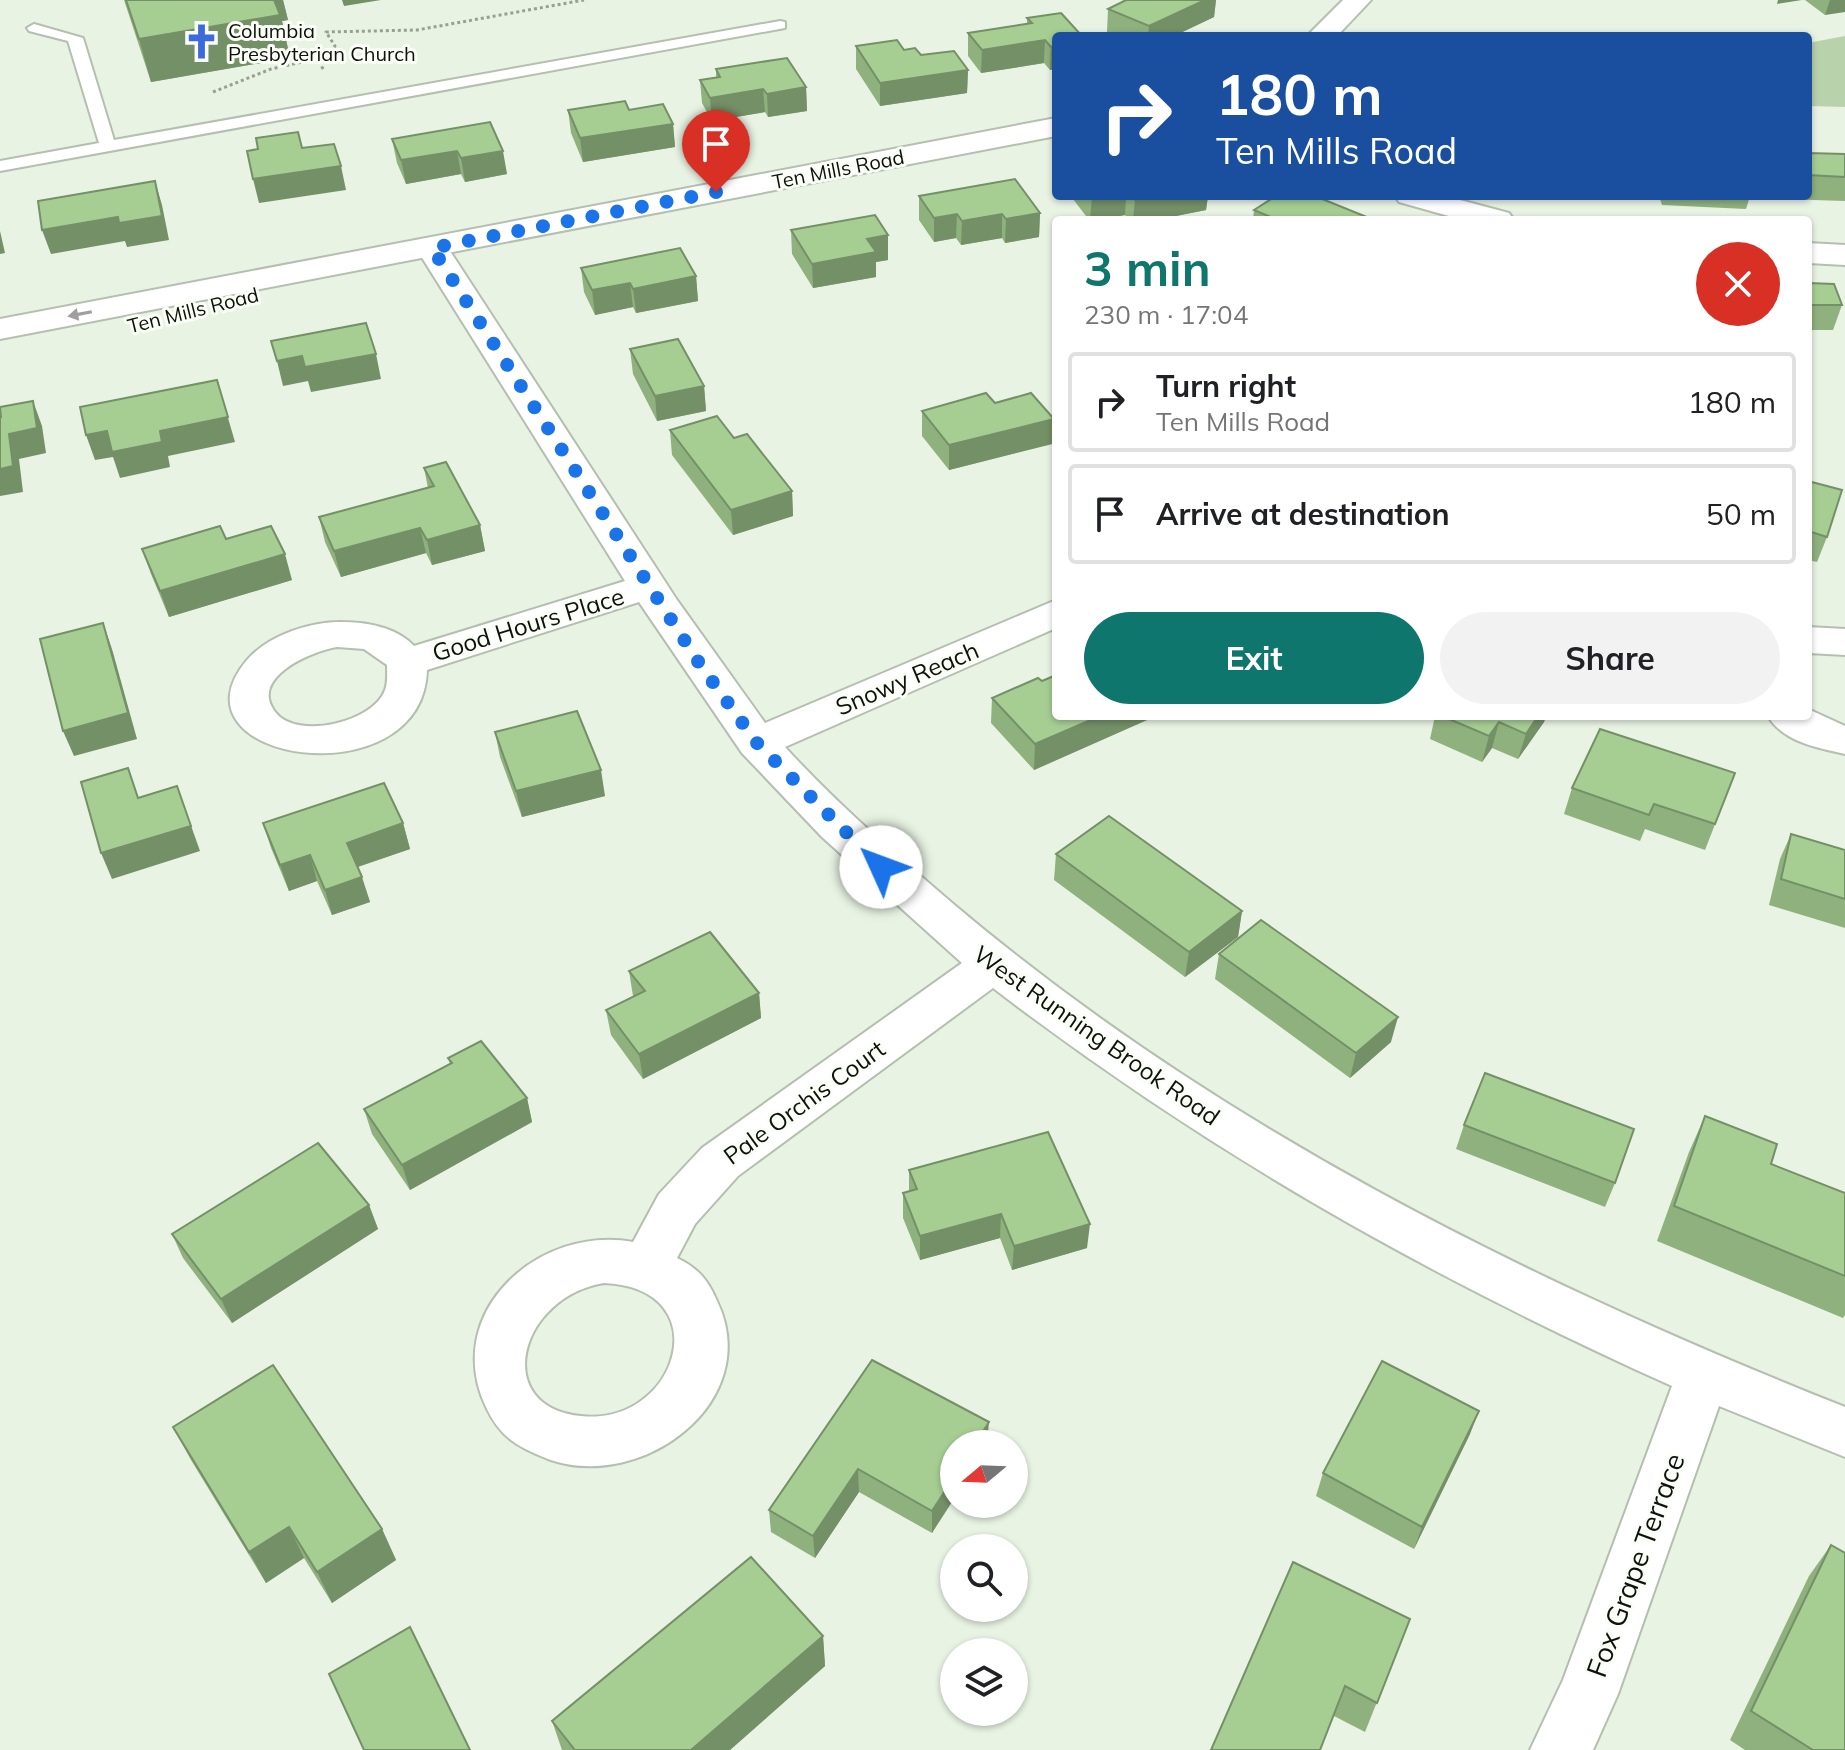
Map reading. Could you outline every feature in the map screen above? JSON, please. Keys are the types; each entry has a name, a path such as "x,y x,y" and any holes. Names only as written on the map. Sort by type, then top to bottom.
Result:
{"street":[{"path":"1325,32 1358,0"},
{"name":"Ten Mills Road","path":"0,329 1052,128"},
{"path":"1425,200 1483,216"},
{"name":"Ten Mills Road","path":"0,360 432,248"},
{"name":"West Running Brook Road","path":"432,248 649,586 757,743 836,825 992,965 1115,1053 1270,1155 1517,1289 1702,1377 1845,1432"},
{"path":"1812,253 1845,255"},
{"name":"Good Hours Place","path":"407,662 649,586"},
{"name":"Snowy Reach","path":"757,743 1052,615"},
{"path":"1812,640 1845,642"},
{"path":"1795,720 1819,734 1845,740"},
{"name":"Pale Orchis Court","path":"646,1267 677,1209 720,1162 992,965"},
{"name":"Fox Grape Terrace","path":"1561,1750 1588,1694 1702,1377"}],"lane":[{"path":"0,166 780,25"},
{"path":"34,28 75,38 108,146"}],"path":[{"path":"210,93 271,69 319,61 334,51 335,46 326,32 417,30 584,0"},
{"path":"319,61 324,71"}],"green space":[{"path":"1845,36 1845,107 1812,106 1812,42"}],"building":[{"path":"126,0 274,0 280,15 139,39"},
{"path":"1126,0 1205,0 1149,26 1108,9"},
{"path":"1061,13 1078,32 1052,32 1051,47 1045,40 982,50 968,33 1032,23 1027,18"},
{"path":"897,40 904,50 915,48 921,55 954,51 968,70 880,83 856,46"},
{"path":"787,58 806,87 767,94 763,89 710,98 700,80 720,77 716,69"},
{"path":"625,101 629,110 663,104 673,124 580,138 568,110"},
{"path":"490,122 503,151 461,158 457,151 401,160 392,139"},
{"path":"298,132 302,148 334,144 341,166 253,179 247,151 258,149 256,138"},
{"path":"1812,153 1845,154 1845,177 1812,175"},
{"path":"1015,179 1040,213 1006,219 1002,214 962,221 957,214 934,218 919,196"},
{"path":"155,181 162,216 119,223 118,217 42,230 38,201"},
{"path":"1270,200 1325,200 1364,216 1268,216 1254,210"},
{"path":"875,215 888,235 867,239 876,252 812,264 791,230"},
{"path":"680,248 696,276 633,289 630,283 592,290 581,268"},
{"path":"1812,283 1834,284 1842,305 1812,305"},
{"path":"366,323 376,354 305,367 302,356 277,361 271,341"},
{"path":"678,339 704,386 655,396 630,349"},
{"path":"217,380 228,417 160,431 162,442 112,452 107,431 86,435 80,407"},
{"path":"986,393 995,403 1031,393 1052,419 949,445 922,411"},
{"path":"33,401 37,428 9,434 13,466 0,469 0,407"},
{"path":"717,416 734,438 747,434 792,491 731,510 670,430"},
{"path":"446,462 480,525 427,540 420,528 334,551 319,517 434,486 424,468"},
{"path":"1812,482 1842,490 1827,537 1812,532"},
{"path":"220,526 226,539 271,526 285,554 160,591 142,549"},
{"path":"103,623 128,713 63,731 40,639"},
{"path":"1052,677 1052,720 1091,720 1035,744 992,698 1038,678 1042,681"},
{"path":"577,711 601,770 516,791 495,732"},
{"path":"1451,720 1535,720 1526,734 1499,722 1489,736"},
{"path":"1600,729 1735,773 1715,824 1654,804 1649,815 1572,788"},
{"path":"128,768 138,798 177,786 191,826 101,853 81,782"},
{"path":"384,783 403,823 347,843 362,877 325,890 310,855 280,865 263,823"},
{"path":"1109,816 1242,911 1189,952 1056,854"},
{"path":"1791,834 1845,850 1845,899 1781,879"},
{"path":"1261,920 1398,1017 1356,1053 1219,954"},
{"path":"710,932 759,993 639,1054 606,1010 645,991 629,971"},
{"path":"481,1041 527,1098 402,1165 364,1109 452,1063 448,1058"},
{"path":"1485,1073 1634,1129 1615,1183 1464,1125"},
{"path":"1705,1116 1777,1144 1771,1164 1845,1193 1845,1276 1674,1206"},
{"path":"1048,1132 1090,1224 1014,1246 1001,1214 920,1236 903,1193 917,1189 909,1170"},
{"path":"318,1143 369,1205 221,1299 172,1234"},
{"path":"872,1360 989,1422 984,1430 940,1430 940,1499 932,1511 858,1469 813,1536 769,1510"},
{"path":"1382,1361 1479,1411 1422,1527 1323,1473"},
{"path":"273,1365 382,1529 317,1572 289,1527 249,1552 173,1427"},
{"path":"1831,1545 1845,1553 1845,1750 1813,1750 1751,1711"},
{"path":"751,1557 823,1636 691,1750 575,1750 552,1721"},
{"path":"1293,1562 1410,1619 1377,1703 1345,1686 1320,1750 1211,1750"},
{"path":"410,1627 470,1750 364,1750 329,1674"}],"place":[{"name":"Columbia Presbyterian Church","path":"202,41"}],"route":[{"path":"716,192 432,248 699,663 757,743 881,867"}]}
